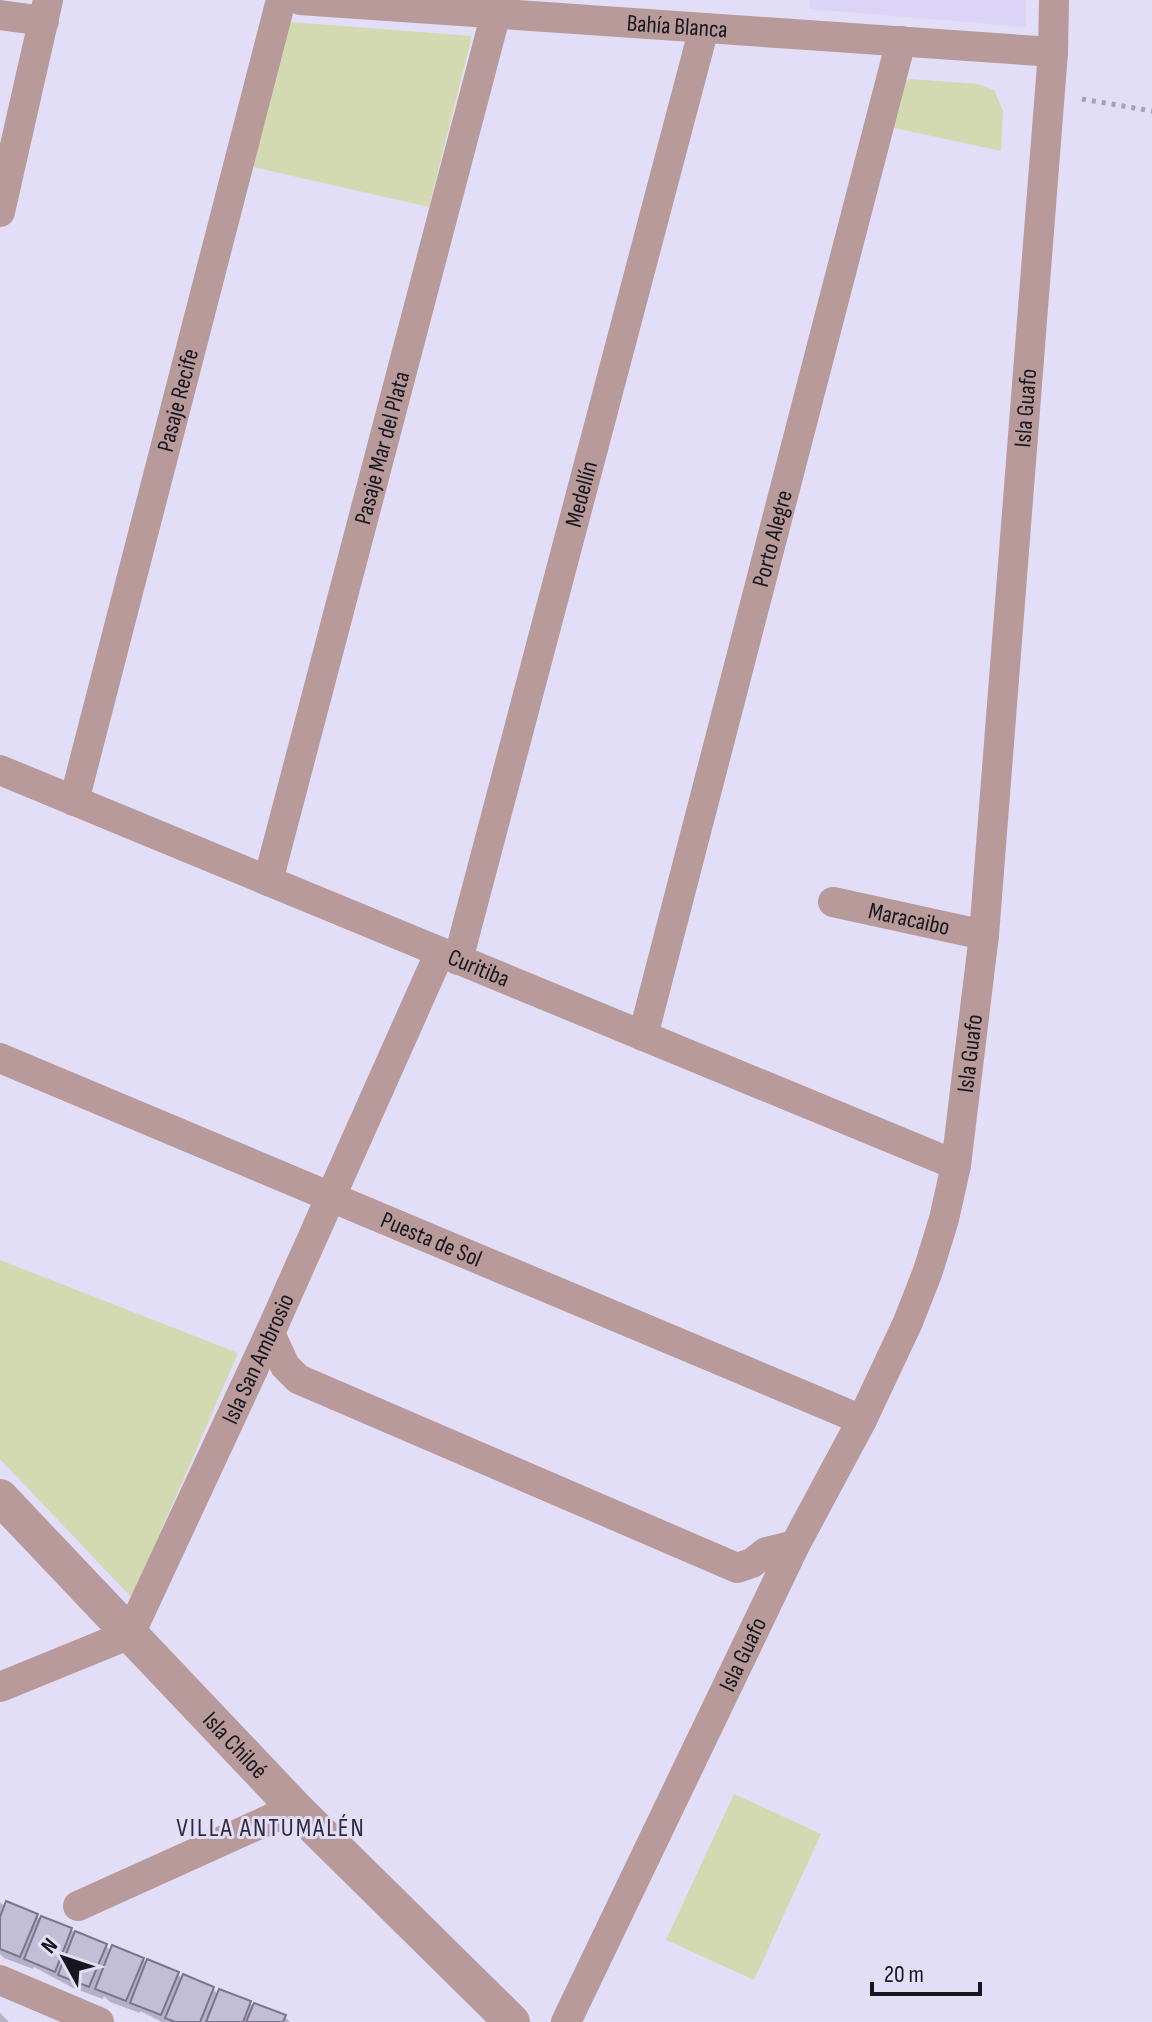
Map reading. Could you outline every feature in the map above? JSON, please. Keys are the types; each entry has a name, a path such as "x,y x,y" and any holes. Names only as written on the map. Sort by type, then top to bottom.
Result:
{"street":[{"name":"Pasaje Recife","path":"74,801 281,0"},
{"name":"Bahía Blanca","path":"300,0 1053,52"},
{"name":"Isla Guafo","path":"566,2022 795,1545 862,1420 908,1322 928,1271 956,1165 984,935 1050,93 1054,0"},
{"path":"0,15 46,10 0,212"},
{"name":"Pasaje Mar del Plata","path":"268,881 496,13"},
{"name":"Medellín","path":"449,956 704,28"},
{"name":"Porto Alegre","path":"643,1036 901,41"},
{"name":"Curitiba","path":"0,770 956,1165"},
{"name":"Maracaibo","path":"833,902 984,935"},
{"name":"Isla San Ambrosio","path":"130,1634 330,1197 449,956"},
{"name":"Puesta de Sol","path":"0,1058 862,1420"},
{"path":"270,1333 285,1366 298,1379 737,1568 752,1563 766,1552 795,1545"},
{"name":"Isla Chiloé","path":"0,1497 295,1808 512,2022"},
{"path":"0,1687 130,1634"},
{"path":"78,1906 295,1808"},
{"path":"0,1980 99,2022"}],"path":[{"path":"1050,93 1152,111"}],"shaded area":[{"path":"810,0 1026,0 1026,27 809,9"}],"green space":[{"path":"291,22 472,36 429,207 249,166"},
{"path":"910,79 978,84 994,90 1003,111 1001,151 885,126 898,86"},
{"path":"0,1260 238,1353 132,1598 0,1459"},
{"path":"734,1794 821,1834 754,1980 666,1940"}],"building":[{"path":"6,1901 38,1914 20,1957 0,1949 0,1917"},
{"path":"41,1916 72,1928 55,1972 24,1959"},
{"path":"75,1931 107,1944 89,1987 58,1975"},
{"path":"112,1945 144,1958 126,2001 95,1989"},
{"path":"147,1959 179,1972 161,2015 130,2003"},
{"path":"183,1974 214,1987 200,2022 175,2022 165,2018"},
{"path":"219,1989 251,2001 243,2022 206,2022"},
{"path":"254,2003 286,2015 283,2022 246,2022"}],"district":[{"name":"VILLA ANTUMALÉN","path":"271,1827"}]}
